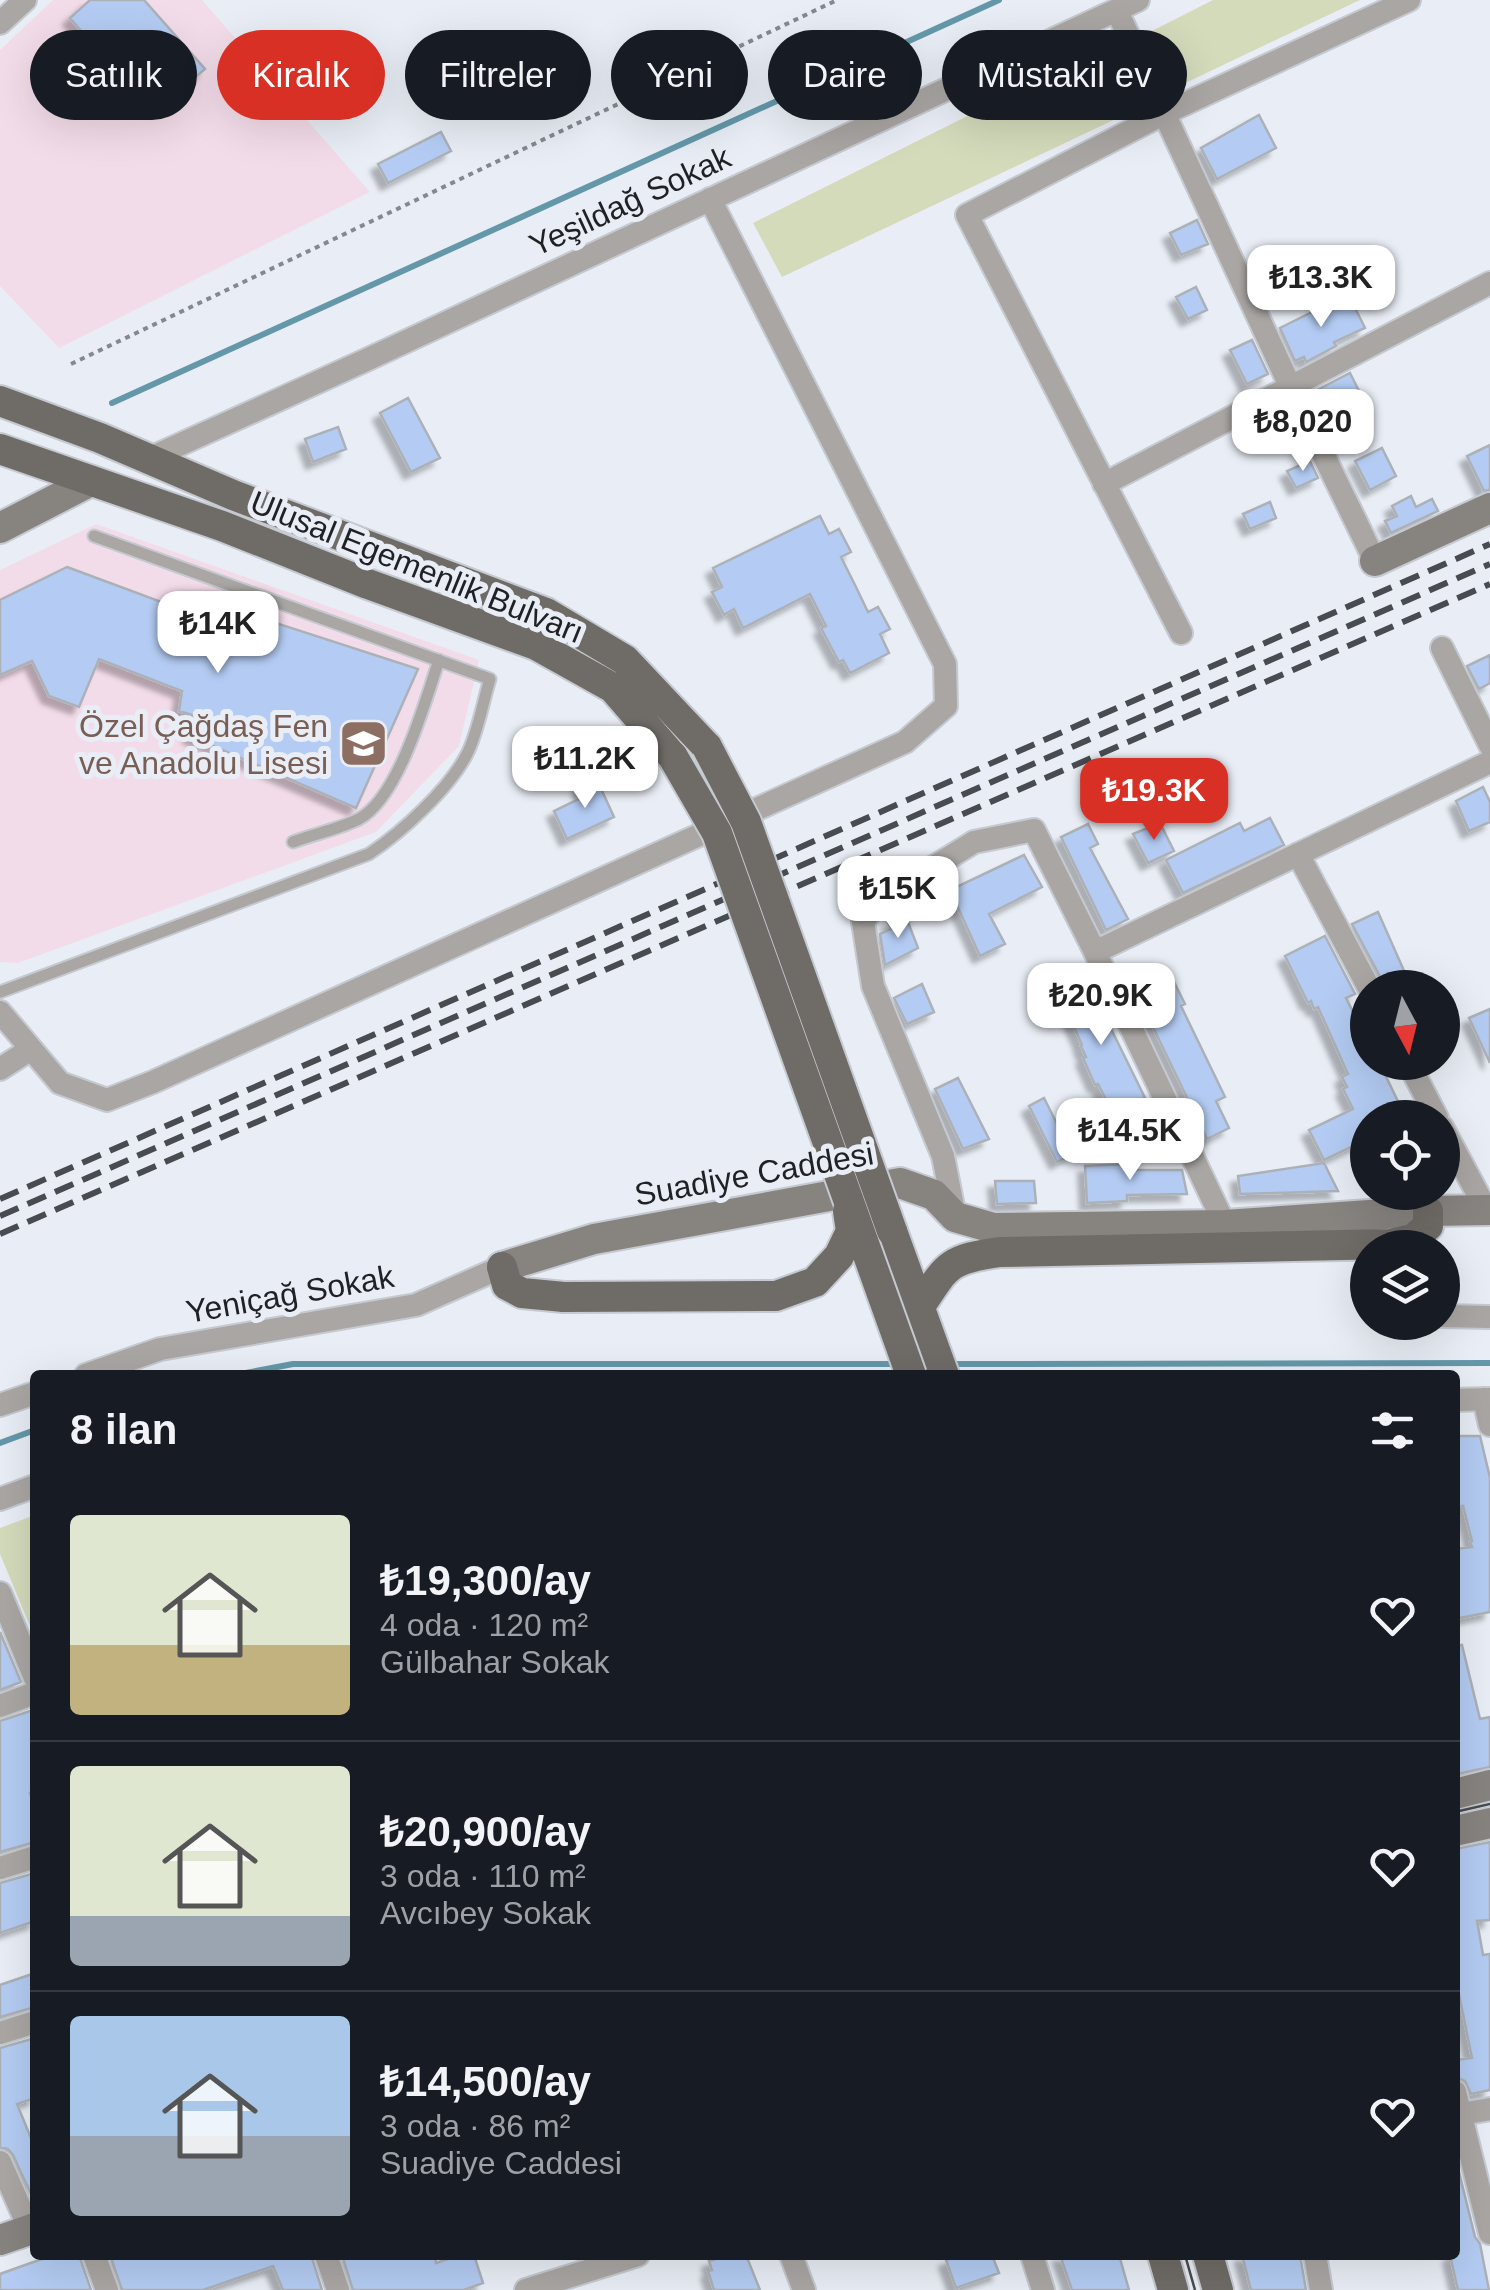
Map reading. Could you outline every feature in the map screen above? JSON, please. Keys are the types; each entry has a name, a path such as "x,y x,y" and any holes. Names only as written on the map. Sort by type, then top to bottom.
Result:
{"main road":[{"name":"Ulusal Egemenlik Bulvarı","path":"0,401 546,613 625,660 707,746 746,822 942,1370"},
{"name":"Ulusal Egemenlik Bulvarı","path":"0,449 222,526 536,645 613,688 673,757 717,833 844,1188"},
{"path":"0,528 92,481"},
{"path":"1375,561 1490,508"},
{"name":"Suadiye Caddesi","path":"502,1267 594,1239 900,1183 934,1195 954,1217 993,1228 1225,1226 1488,1210"},
{"path":"502,1267 507,1285 522,1292 564,1297 776,1296 816,1282 839,1256 851,1231 844,1188"},
{"path":"844,1188 909,1370"},
{"path":"1423,1230 1428,1226 1428,1211"},
{"path":"919,1308 942,1272 966,1257 1000,1252 1350,1246"},
{"path":"1460,1793 1490,1785"},
{"path":"1460,1831 1490,1823"},
{"path":"0,2240 30,2230"},
{"path":"1165,2260 1174,2290"},
{"path":"1209,2260 1218,2290"}],"street":[{"path":"1187,103 1409,0"},
{"path":"0,23 23,1"},
{"path":"1128,5 1137,30"},
{"name":"Yeşildağ Sokak","path":"148,459 1128,5"},
{"path":"1152,120 967,215 1180,633"},
{"path":"1169,120 1290,386 1375,561"},
{"path":"0,1012 60,1083 106,1100 905,742 946,706 945,664 710,199"},
{"path":"1104,484 1490,283"},
{"path":"1442,648 1490,745"},
{"path":"1095,952 1490,762"},
{"path":"954,1217 944,1156 873,986 863,922 876,902 974,842 1034,830 1225,1226"},
{"path":"1298,854 1359,970"},
{"path":"0,1069 31,1049"},
{"path":"1460,1159 1488,1210"},
{"name":"Yeniçağ Sokak","path":"100,1370 160,1349 416,1304 502,1267"},
{"path":"1460,1316 1490,1317"},
{"path":"0,1405 30,1395"},
{"path":"1460,1400 1487,1399 1490,1425"},
{"path":"0,1499 30,1488"},
{"path":"0,1594 30,1666"},
{"path":"0,1706 30,1696"},
{"path":"0,1868 30,1859"},
{"path":"0,2033 30,2024"},
{"path":"1460,2107 1490,2108"},
{"path":"1460,2122 1490,2233"},
{"path":"0,2162 30,2225"},
{"path":"96,2260 107,2290"},
{"path":"328,2260 338,2290"},
{"path":"526,2290 567,2284 626,2260"},
{"path":"793,2260 804,2290"},
{"path":"1034,2260 1043,2290"},
{"path":"1316,2260 1321,2290"}],"lane":[{"path":"0,992 369,854 390,840 446,784 468,752 490,678 94,536"},
{"path":"292,842 361,818 378,802 408,753 440,660"}],"path":[{"path":"71,364 837,0"}],"shaded area":[{"path":"53,0 202,0 228,30 217,30 217,120 307,120 370,192 59,348 0,286 0,50"},
{"path":"96,524 479,660 459,746 376,832 18,963 0,962 0,570"}],"green space":[{"path":"1213,0 1360,0 1187,82 1187,30 1154,30"},
{"path":"960,120 1114,120 782,277 753,223"},
{"path":"30,1517 30,1626 0,1554 0,1528"}],"building":[{"path":"90,0 144,0 171,30 80,30 70,18"},
{"path":"197,60 205,69 197,76"},
{"path":"1259,115 1276,148 1217,179 1201,148"},
{"path":"441,132 451,151 388,183 378,164"},
{"path":"1197,220 1208,244 1181,255 1170,233"},
{"path":"1196,287 1207,310 1188,319 1176,297"},
{"path":"1350,298 1365,328 1334,342 1336,346 1306,362 1304,357 1295,361 1280,328"},
{"path":"1252,340 1268,374 1247,384 1230,350"},
{"path":"1350,373 1365,403 1334,418 1319,389"},
{"path":"408,398 440,458 411,472 380,413"},
{"path":"338,427 346,449 313,462 305,439"},
{"path":"1490,445 1490,490 1484,491 1467,456"},
{"path":"1382,448 1396,476 1370,490 1355,461"},
{"path":"1310,461 1318,478 1296,488 1287,471"},
{"path":"1411,496 1416,507 1432,499 1438,511 1391,533 1385,521 1397,516 1392,506"},
{"path":"1270,502 1276,518 1250,529 1243,514"},
{"path":"820,516 829,534 839,529 851,552 841,557 868,612 878,607 890,629 880,634 889,653 850,673 843,660 839,662 821,628 826,626 810,594 743,628 734,609 724,615 712,592 722,587 713,568"},
{"path":"67,567 215,622 218,614 236,619 239,611 418,669 356,808 190,736 196,716 179,711 182,691 99,659 79,707 49,696 32,661 0,675 0,600"},
{"path":"1490,655 1490,683 1479,689 1467,666"},
{"path":"597,780 614,817 567,839 554,811 583,797 580,784"},
{"path":"1483,787 1490,802 1490,822 1469,831 1456,801"},
{"path":"1270,818 1284,845 1183,893 1166,860 1240,823 1244,831"},
{"path":"1160,823 1174,851 1148,863 1133,834"},
{"path":"1088,824 1098,844 1090,848 1128,919 1106,930 1061,837"},
{"path":"1024,855 1042,887 989,914 1005,944 980,956 950,890"},
{"path":"1378,912 1404,970 1377,970 1352,924"},
{"path":"906,917 918,948 885,965 880,934 891,929 888,923"},
{"path":"1325,936 1350,984 1350,996 1346,998 1350,1006 1350,1080 1388,1080 1397,1100 1350,1103 1342,1077 1348,1074 1318,1007 1314,1009 1311,1001 1308,1003 1285,956"},
{"path":"1170,974 1185,1004 1181,1006 1225,1097 1216,1101 1229,1128 1207,1139 1135,990"},
{"path":"1087,980 1145,1098 1113,1113 1098,1084 1095,1085 1059,993"},
{"path":"922,984 934,1012 907,1024 894,998"},
{"path":"1490,1009 1490,1063 1469,1018"},
{"path":"958,1078 989,1139 963,1149 935,1089"},
{"path":"1044,1098 1072,1154 1057,1162 1029,1106"},
{"path":"1350,1110 1350,1148 1324,1160 1309,1130"},
{"path":"1324,1163 1338,1191 1240,1194 1238,1176"},
{"path":"1126,1164 1126,1170 1182,1170 1187,1194 1127,1195 1127,1201 1087,1203 1085,1166"},
{"path":"995,1181 1034,1181 1036,1203 997,1204"},
{"path":"1460,1436 1480,1436 1490,1478 1490,1612 1460,1618 1460,1548 1472,1547 1460,1506"},
{"path":"0,1632 21,1682 0,1690"},
{"path":"1460,1645 1480,1719 1490,1717 1490,1767 1460,1773"},
{"path":"30,1711 30,1843 0,1852 0,1721"},
{"path":"1490,1842 1490,1920 1477,1921 1483,1955 1490,1954 1490,2090 1471,2094 1460,2079 1460,2059 1472,2058 1460,1999 1460,1848"},
{"path":"30,1874 30,1923 0,1933 0,1883"},
{"path":"30,1975 30,2008 0,2017 0,1985"},
{"path":"30,2039 30,2100 17,2104 30,2136 30,2192 13,2155 0,2147 0,2048"},
{"path":"1460,2176 1489,2290 1458,2290 1451,2260 1460,2260"},
{"path":"39,2260 81,2260 91,2290 0,2290 0,2274"},
{"path":"112,2260 313,2260 322,2290 283,2290 273,2266 203,2290 122,2290"},
{"path":"344,2260 476,2260 483,2283 464,2290 353,2290"},
{"path":"748,2260 760,2290 714,2290 709,2261"},
{"path":"946,2260 994,2260 999,2273 956,2288"},
{"path":"1062,2260 1120,2260 1129,2290 1072,2290"},
{"path":"1243,2260 1301,2260 1306,2290 1251,2290"}],"waterway":[{"path":"112,403 999,0"},
{"path":"951,1364 1490,1363"},
{"path":"261,1370 293,1364 899,1364"},
{"path":"0,1443 30,1432"}],"tram line":[{"path":"1460,1811 1490,1804"},
{"path":"1186,2260 1195,2290"}],"railway":[{"path":"0,1199 1490,544"},
{"path":"0,1216 1490,564"},
{"path":"0,1234 1490,584"}],"place":[{"name":"Özel Çağdaş Fen ve Anadolu Lisesi","path":"363,744"}]}
